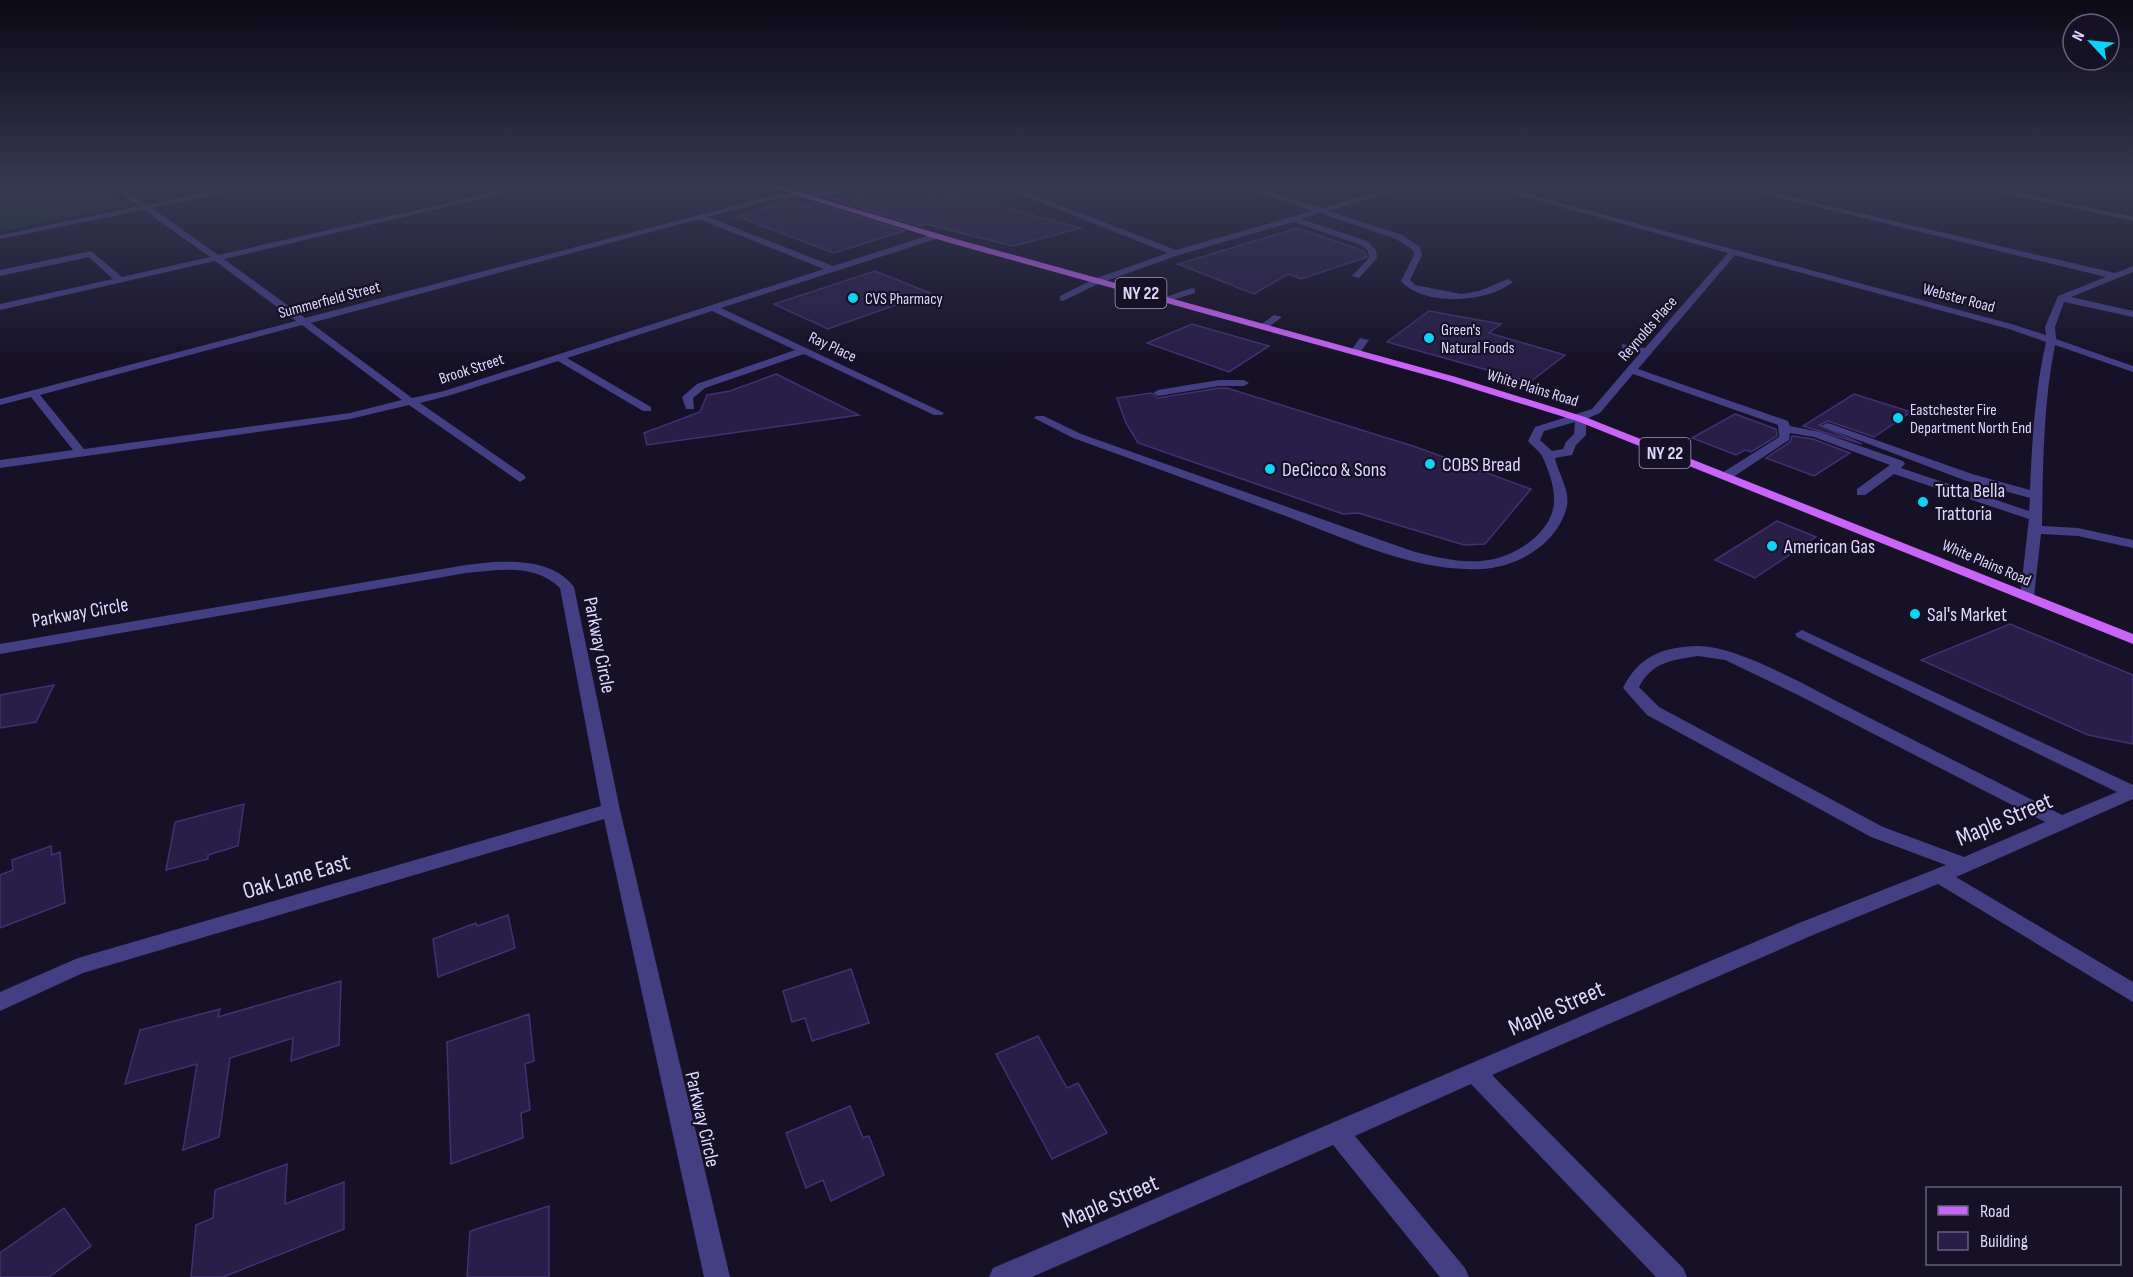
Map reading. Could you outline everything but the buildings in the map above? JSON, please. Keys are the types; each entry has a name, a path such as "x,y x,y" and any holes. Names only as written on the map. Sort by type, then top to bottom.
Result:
{"main road":[{"name":"White Plains Road","path":"963,244 1355,352 1581,419 2133,639"}],"street":[{"path":"195,244 304,321 361,367 520,478"},
{"path":"0,307 278,244"},
{"name":"Summerfield Street","path":"0,402 599,244"},
{"path":"768,244 832,269"},
{"name":"Brook Street","path":"0,464 350,416 414,403 912,244"},
{"path":"1152,244 1176,253"},
{"path":"1063,298 1097,281 1208,244"},
{"path":"1356,276 1373,258 1372,250 1365,244"},
{"path":"1407,244 1417,249 1418,255 1405,281 1412,287 1467,298 1481,296 1508,282"},
{"name":"Webster Road","path":"1702,244 2051,339 2133,369"},
{"path":"1978,244 2115,276"},
{"name":"Reynolds Place","path":"1040,418 1077,436 1410,554 1480,565 1508,561 1520,555 1548,531 1560,509 1562,498 1550,470 1549,455 1534,441 1539,429 1548,424 1581,419 1596,411 1733,252"},
{"path":"0,273 91,254 120,280"},
{"path":"2027,597 2037,496 2038,438 2052,319 2061,298 2133,269"},
{"path":"1165,299 1192,291"},
{"path":"2061,298 2133,314"},
{"name":"Ray Place","path":"714,308 938,413"},
{"path":"1263,327 1277,317"},
{"path":"1355,352 1364,340"},
{"path":"1626,346 1648,352"},
{"path":"690,407 687,397 701,386 805,350"},
{"name":"Webster Road","path":"2049,351 2113,363"},
{"path":"560,357 647,409"},
{"path":"1632,370 1784,423 1785,438 1726,476"},
{"path":"1158,393 1218,383 1244,383"},
{"path":"33,393 81,453"},
{"name":"Reynolds Place","path":"1549,455 1568,452 1570,444 1580,435 1581,419"},
{"path":"1827,426 1968,477 2037,496"},
{"path":"1785,429 1816,434 1899,464 1861,492"},
{"path":"1892,469 2035,524 2133,544"},
{"name":"Parkway Circle","path":"0,649 466,569 500,566 530,567 558,576 567,587 611,810 717,1277"},
{"path":"1802,634 2133,792"},
{"path":"1965,865 1877,832 1653,711 1631,688 1639,672 1660,657 1698,651 1729,656 1804,691 2062,823"},
{"name":"Maple Street","path":"1002,1277 1806,929 1939,876 2133,792"},
{"name":"Oak Lane East","path":"0,1002 78,966 611,810"},
{"path":"1939,876 2133,993"},
{"path":"1475,1073 1674,1277"},
{"path":"1337,1132 1456,1277"}],"place":[{"name":"CVS Pharmacy","path":"853,298"},
{"name":"Green's Natural Foods","path":"1429,338"},
{"name":"Eastchester Fire Department North End","path":"1898,418"},
{"name":"COBS Bread","path":"1430,464"},
{"name":"DeCicco & Sons","path":"1270,469"},
{"name":"Tutta Bella Trattoria","path":"1923,502"},
{"name":"American Gas","path":"1772,546"},
{"name":"Sal's Market","path":"1915,614"}]}
